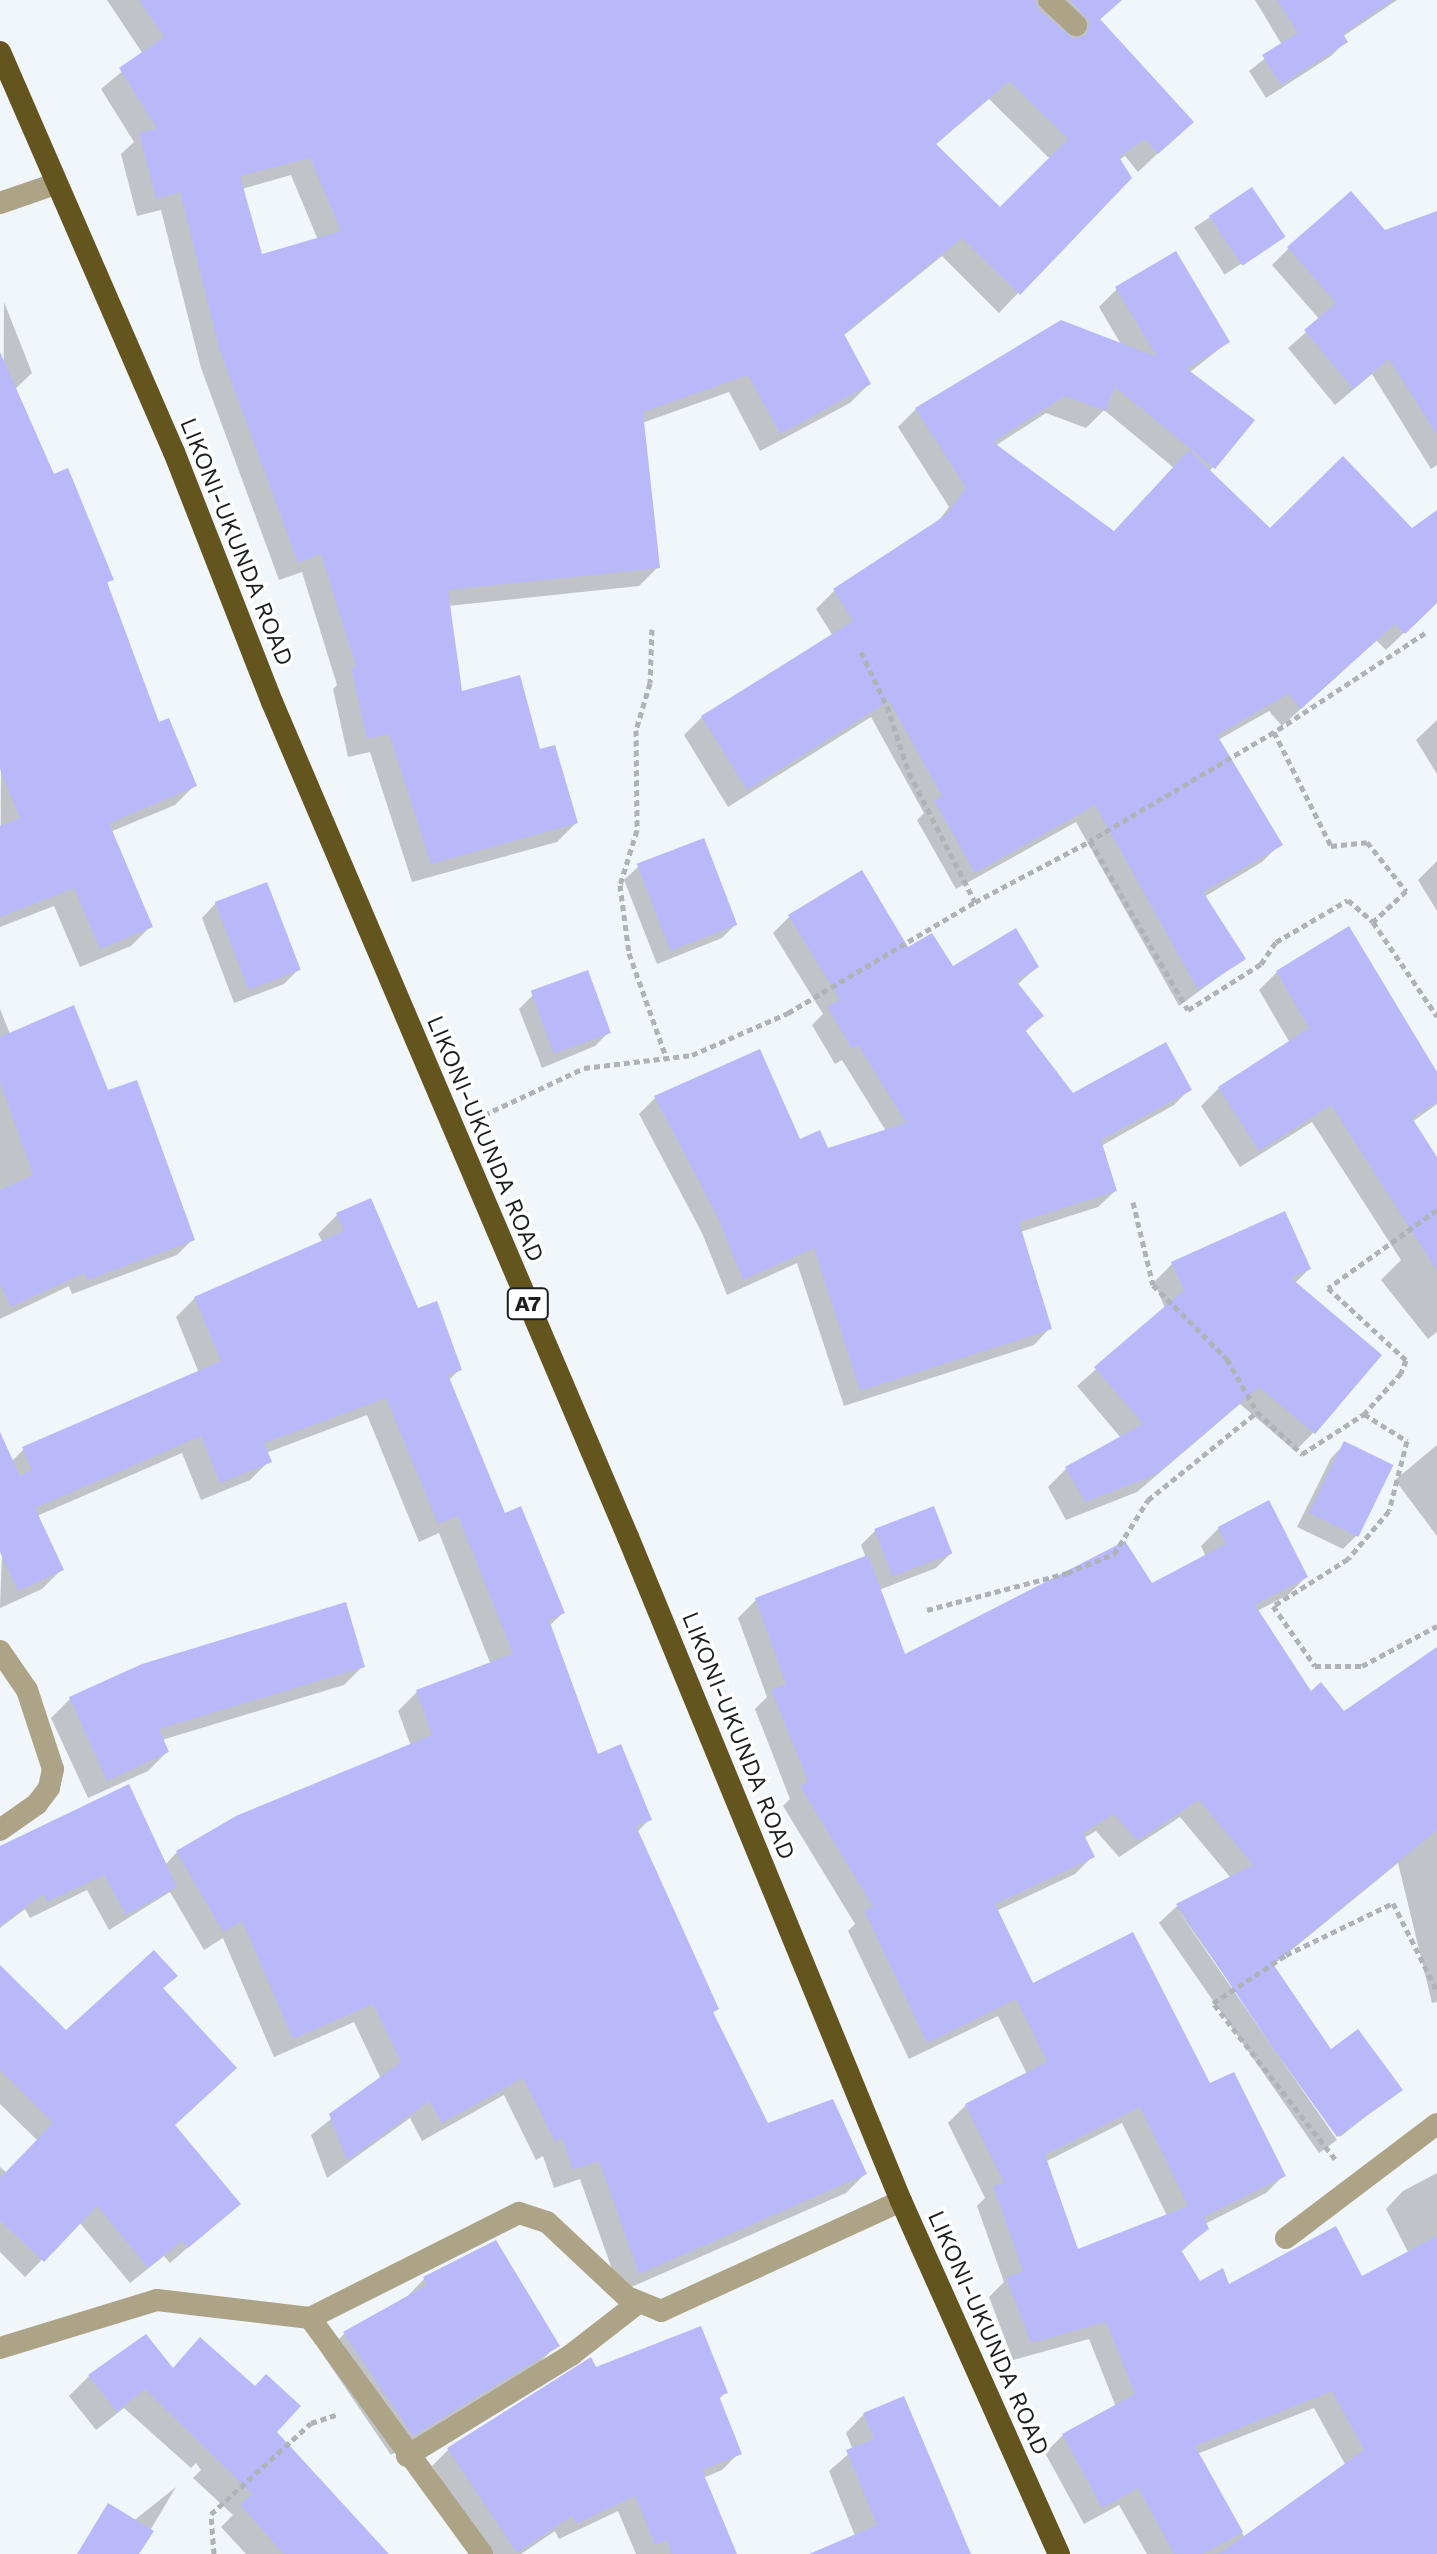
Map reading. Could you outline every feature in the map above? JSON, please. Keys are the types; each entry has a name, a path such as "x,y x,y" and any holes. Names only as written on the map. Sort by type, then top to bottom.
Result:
{"highway":[{"name":"LIKONI-UKUNDA ROAD","path":"0,52 174,452 451,1131 628,1537 901,2201 1055,2553"}],"street":[{"path":"1049,0 1076,25"},
{"path":"0,203 55,184"},
{"path":"0,1651 27,1690 53,1769 49,1788 37,1804 0,1830"},
{"path":"1286,2238 1437,2124"},
{"path":"0,2348 157,2300 310,2318 519,2213 547,2222 638,2303 661,2311 901,2201"},
{"path":"407,2456 571,2355 638,2303"},
{"path":"310,2318 468,2544 482,2554"}],"path":[{"path":"652,629 650,683 636,730 637,830 620,885 629,953 667,1060"},
{"path":"451,1131 584,1068 667,1060 788,1013 975,902 1090,841 1274,732 1425,633"},
{"path":"861,652 887,706 909,773 975,902"},
{"path":"1274,732 1331,846 1367,842 1406,891 1373,922"},
{"path":"1090,841 1188,1010 1261,964 1276,942 1348,900 1373,922 1437,1016"},
{"path":"1133,1202 1153,1285 1227,1359 1257,1412 1302,1454 1364,1414 1401,1373 1406,1360 1328,1288 1437,1210"},
{"path":"927,1610 1067,1573 1114,1554 1148,1500 1257,1412"},
{"path":"1364,1414 1407,1441 1389,1511 1348,1559 1273,1606 1315,1666 1362,1666 1437,1626"},
{"path":"1356,2186 1213,2003 1286,1955 1393,1903 1437,1991"},
{"path":"214,2554 211,2514 311,2423 371,2403"}],"building":[{"path":"139,0 1035,0 1039,10 1074,39 1086,35 1090,22 1070,0 1122,0 1100,19 1194,122 1158,154 1145,139 1119,157 1132,178 1020,295 962,238 844,334 871,384 780,434 748,375 643,412 660,568 448,590 462,691 520,675 540,749 555,745 578,823 431,864 389,734 367,739 351,668 356,667 321,554 298,563 219,348 180,192 156,199 139,133 157,129 119,68 164,37","holes":["1009,81 1068,139 1000,207 936,144","310,158 341,231 262,254 240,176"]},
{"path":"1277,0 1393,0 1343,34 1348,42 1281,85 1262,55 1298,33"},
{"path":"1252,187 1286,237 1242,266 1209,216"},
{"path":"1351,191 1385,230 1437,211 1437,435 1389,359 1353,389 1304,330 1336,303 1287,247"},
{"path":"1176,251 1230,342 1187,369 1255,420 1215,469 1115,387 1105,411 1065,396 993,442 1114,531 1189,450 1270,528 1343,456 1412,528 1437,510 1437,603 1405,634 1395,624 1301,709 1288,694 1217,735 1283,845 1203,892 1246,959 1198,990 1095,805 975,873 934,801 942,796 889,701 747,790 701,716 853,621 833,589 946,515 966,488 915,408 1061,320 1157,357 1115,287"},
{"path":"0,352 54,474 68,468 114,580 107,582 159,722 169,718 197,786 109,823 153,927 100,949 74,888 0,917 0,826 20,818 0,769"},
{"path":"704,838 737,925 670,951 637,864"},
{"path":"862,870 908,947 932,933 953,966 1016,928 1039,967 1016,981 1044,1016 1025,1030 1073,1093 1166,1042 1192,1090 1101,1140 1117,1191 1019,1222 1052,1329 860,1391 814,1248 743,1280 717,1216 654,1096 760,1049 800,1139 820,1130 828,1148 906,1123 858,1045 852,1049 827,1007 840,1000 788,915"},
{"path":"267,882 301,970 248,990 215,902"},
{"path":"1349,926 1437,1072 1437,1102 1412,1118 1437,1157 1437,1271 1331,1105 1259,1151 1218,1087 1309,1028 1276,971"},
{"path":"588,970 611,1033 554,1054 531,991"},
{"path":"74,1005 108,1090 137,1080 195,1240 87,1280 84,1273 11,1307 0,1284 0,1190 33,1175 0,1082 0,1037"},
{"path":"371,1198 418,1308 437,1301 462,1370 448,1375 505,1513 521,1506 565,1613 549,1620 598,1754 621,1744 652,1820 636,1826 719,2009 713,2012 768,2123 833,2099 867,2174 639,2274 599,2161 573,2170 562,2138 555,2142 523,2078 442,2123 429,2101 347,2161 329,2114 401,2062 373,2004 293,2039 242,1921 223,1932 176,1851 236,1816 432,1735 416,1690 513,1654 458,1516 438,1524 386,1398 264,1443 272,1462 220,1483 201,1436 35,1508 64,1570 18,1591 0,1552 0,1432 20,1476 32,1470 22,1447 221,1361 194,1297 344,1231 336,1213"},
{"path":"1285,1211 1311,1269 1291,1278 1382,1355 1315,1434 1259,1387 1157,1474 1085,1502 1065,1467 1143,1424 1094,1367 1184,1290 1171,1262"},
{"path":"1344,1441 1393,1465 1358,1537 1309,1513"},
{"path":"1269,1500 1308,1577 1255,1605 1311,1691 1321,1682 1344,1711 1437,1647 1437,1830 1273,1964 1331,2049 1358,2029 1403,2090 1337,2137 1275,2051 1176,1904 1253,1865 1199,1800 1137,1841 1114,1814 1083,1833 1095,1857 995,1904 1033,1983 1133,1932 1210,2083 1234,2072 1286,2176 1204,2217 1209,2229 1181,2250 1200,2281 1223,2268 1229,2284 1336,2226 1362,2276 1437,2236 1437,2554 1219,2554 1364,2450 1332,2391 1195,2446 1243,2532 1203,2554 1174,2554 1138,2488 1102,2508 1062,2434 1135,2394 1106,2322 1031,2343 1006,2278 1023,2271 993,2186 1004,2183 965,2104 1047,2062 1016,1999 927,2043 864,1911 873,1907 800,1786 808,1781 771,1690 786,1684 755,1598 868,1555 905,1654 1125,1541 1152,1583 1226,1544 1218,1527","holes":["1140,2107 1188,2206 1078,2249 1045,2155"]},
{"path":"934,1506 952,1554 893,1577 874,1529"},
{"path":"346,1602 365,1667 159,1729 169,1752 107,1781 69,1697 142,1664"},
{"path":"129,1784 177,1887 126,1915 104,1875 47,1902 43,1894 0,1926 0,1846"},
{"path":"154,1950 178,1976 163,1988 237,2068 175,2125 241,2204 188,2248 182,2241 148,2268 97,2206 44,2262 0,2220 0,2178 53,2123 0,2070 0,1965 66,2030"},
{"path":"496,2240 560,2346 413,2436 343,2332 427,2285 423,2277"},
{"path":"701,2326 728,2393 719,2396 742,2454 702,2470 737,2554 671,2554 668,2540 655,2545 635,2496 576,2524 572,2516 517,2553 447,2448 591,2357 596,2367"},
{"path":"146,2334 173,2368 200,2337 255,2386 266,2374 301,2406 277,2432 389,2554 284,2554 240,2505 252,2494 145,2389 117,2412 88,2375"},
{"path":"904,2396 971,2554 809,2554 877,2525 846,2450 874,2439 863,2413"},
{"path":"108,2503 154,2531 139,2554 77,2554"}]}
